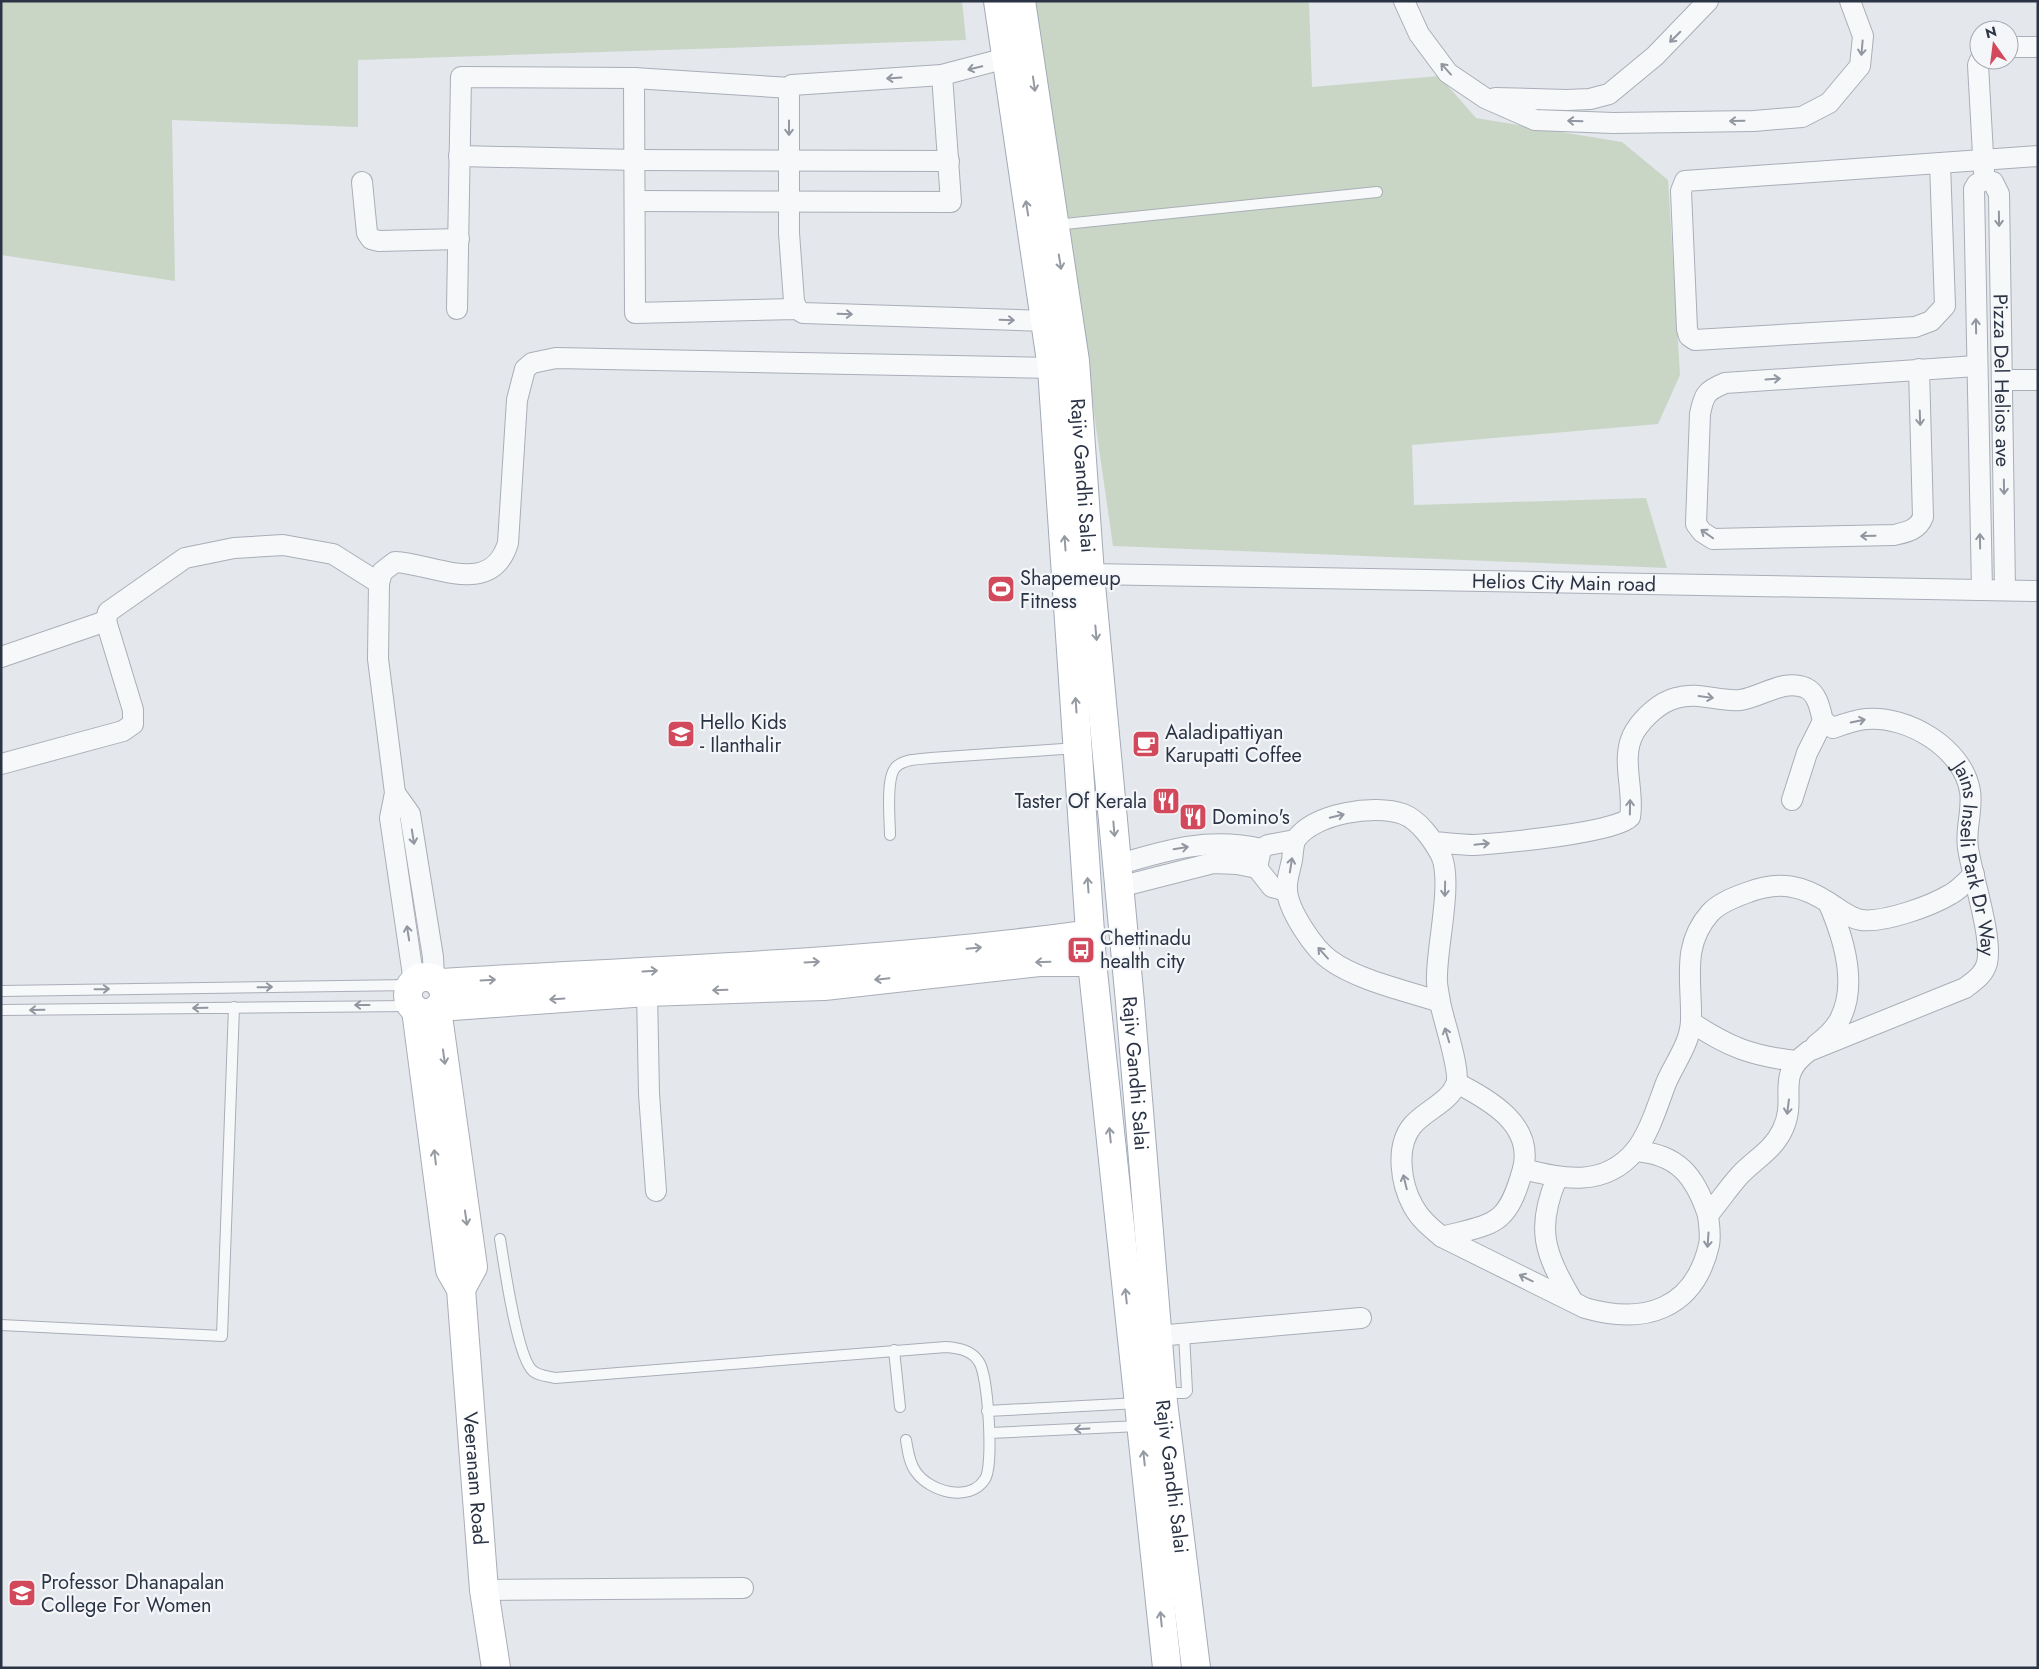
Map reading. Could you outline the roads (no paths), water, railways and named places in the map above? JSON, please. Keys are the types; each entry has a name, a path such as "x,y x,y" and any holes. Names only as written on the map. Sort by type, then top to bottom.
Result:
{"main road":[{"name":"Rajiv Gandhi Salai","path":"998,1 1018,55 1054,225 1075,361 1090,574 1157,1336 1153,1412 1167,1668"},
{"name":"Rajiv Gandhi Salai","path":"1021,1 1014,118 1052,368 1092,962 1153,1412 1196,1668"},
{"path":"839,972 1091,934"},
{"path":"425,988 680,980 1039,962 1092,962"},
{"path":"425,988 647,992 680,980"},
{"name":"Veeranam Road","path":"425,988 472,1267 461,1289 484,1590 496,1668"}],"street":[{"path":"1404,1 1419,34 1448,73 1485,98 1535,120 1622,122 1754,121 1802,117 1829,103 1860,66 1863,36 1850,1"},
{"path":"1485,98 1567,100 1590,99 1609,94 1655,56 1708,1"},
{"path":"2019,48 2038,47"},
{"path":"797,309 794,301 788,233 790,200 788,162 789,91 791,88 797,84 942,75 1018,55"},
{"path":"1978,70 1984,180"},
{"path":"636,201 951,202 942,75"},
{"path":"457,309 462,77 634,78 791,88"},
{"path":"634,78 636,313 797,309 803,313 1045,321"},
{"path":"459,156 788,162 949,161"},
{"path":"1940,163 1945,306 1931,321 1915,326 1695,340 1689,336 1687,329 1681,191 1685,181 2038,156"},
{"name":"Pizza Del Helios ave","path":"1982,590 1976,366 1974,189 1977,184 1984,180 1993,182 1999,194 2005,590"},
{"path":"362,182 367,233 371,239 379,241 459,240"},
{"path":"425,988 390,818 395,793 378,660 378,583 382,572 395,562 478,575 490,570 504,557 508,543 517,400 525,369 532,363 556,358 1052,368"},
{"path":"1919,369 1923,516 1920,525 1910,532 1894,535 1713,539 1702,532 1696,524 1700,414 1703,400 1709,390 1725,383 1919,369 1976,366"},
{"path":"2002,380 2038,380"},
{"path":"1,764 124,731 133,724 133,710 106,621 108,612 185,558 234,548 282,545 333,554 378,583"},
{"name":"Helios City Main road","path":"1090,574 2038,591"},
{"path":"1,657 106,621"},
{"path":"1433,842 1474,845 1562,836 1627,821 1632,808 1628,780 1628,757 1634,733 1645,718 1674,698 1688,695 1707,696 1725,700 1741,700 1791,685 1808,688 1818,700 1823,721 1807,753 1792,800"},
{"name":"Jains Inseli Park Dr Way","path":"1803,1056 1965,988 1981,975 1987,963 1986,934 1968,846 1970,790 1964,773 1950,754 1934,739 1909,726 1892,721 1867,719 1833,728 1823,721"},
{"path":"1259,858 1268,845 1295,840 1318,822 1332,816 1386,810 1412,819 1433,842 1442,857 1445,880 1436,977 1456,1070 1457,1083 1452,1091 1411,1126 1404,1144 1402,1167 1405,1186 1413,1207 1428,1226 1442,1237 1585,1308 1609,1315 1641,1314 1667,1308 1680,1299 1697,1278 1709,1244 1708,1214 1695,1183 1676,1164 1654,1152 1635,1151"},
{"path":"1295,840 1287,891 1296,918 1329,960 1346,970 1440,1002"},
{"path":"1118,876 1169,850 1216,843 1236,843 1259,858 1272,887 1287,891"},
{"path":"1523,1170 1557,1178 1584,1179 1598,1175 1616,1166 1635,1151 1656,1111 1687,1039 1691,1022 1689,966 1698,928 1712,910 1731,899 1773,884 1803,888 1846,914 1861,920 1878,918 1917,910 1953,894 1974,874"},
{"path":"1708,1214 1740,1175 1772,1148 1783,1129 1790,1108 1788,1080 1803,1056 1827,1036 1840,1020 1846,999 1847,971 1837,922 1828,902"},
{"path":"647,992 649,1094 656,1191"},
{"path":"1691,1022 1722,1043 1765,1058 1803,1056"},
{"path":"1442,1237 1479,1227 1505,1214 1517,1194 1526,1148 1523,1138 1512,1122 1486,1099 1457,1083"},
{"path":"1557,1178 1545,1212 1546,1244 1556,1271 1572,1300"},
{"path":"1157,1336 1362,1318"},
{"path":"484,1590 743,1588"}],"lane":[{"path":"1054,225 1377,192"},
{"path":"890,835 890,781 892,770 902,763 931,758 1079,748"},
{"path":"1,991 425,988"},
{"path":"1,1010 234,1008 425,988"},
{"path":"1,1325 222,1336 234,1008"},
{"path":"500,1239 522,1352 532,1370 540,1375 555,1378 894,1350 946,1348 961,1349 972,1354 979,1361 983,1372 988,1411 990,1433 987,1477 981,1484 962,1492 938,1490 919,1476 911,1463 906,1440"},
{"path":"990,1433 1153,1412 1188,1391 1184,1334"},
{"path":"894,1350 900,1407"},
{"path":"988,1411 1153,1412"}],"place":[{"name":"Shapemeup Fitness","path":"1001,589"},
{"name":"Hello Kids - Ilanthalir","path":"681,734"},
{"name":"Aaladipattiyan Karupatti Coffee","path":"1146,744"},
{"name":"Taster Of Kerala","path":"1166,801"},
{"name":"Domino's","path":"1193,817"},
{"name":"Chettinadu health city","path":"1081,950"},
{"name":"Professor Dhanapalan College For Women","path":"22,1593"}]}
